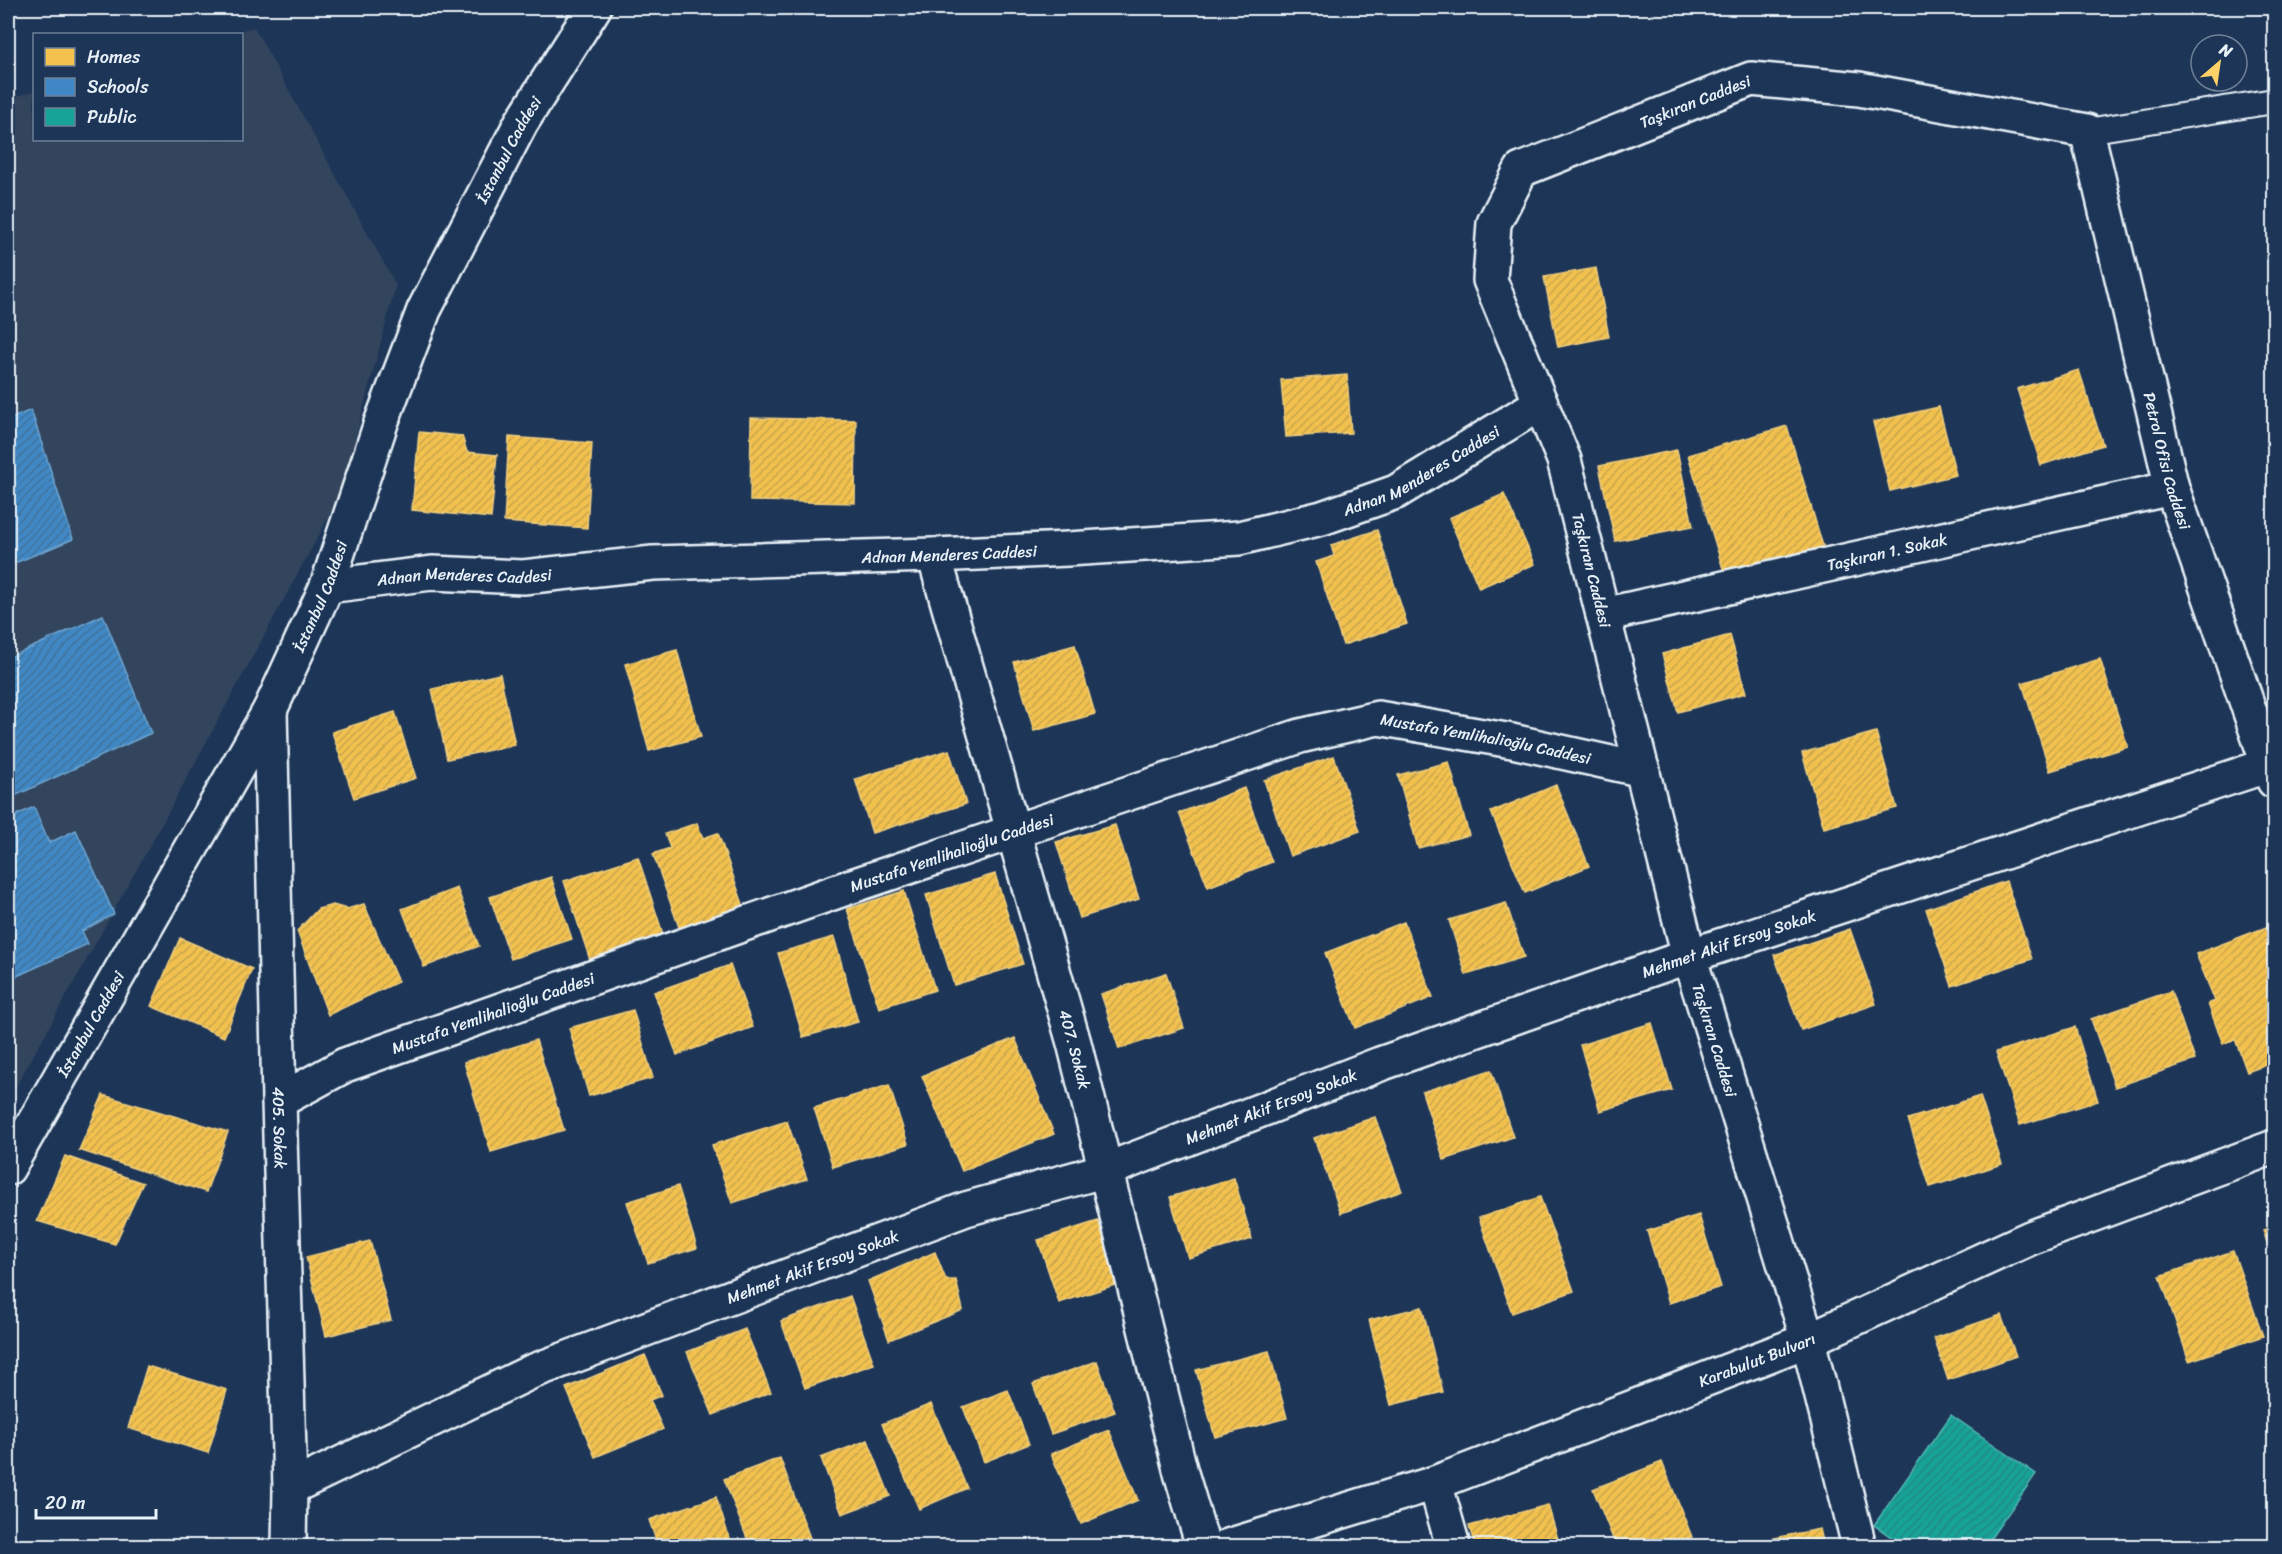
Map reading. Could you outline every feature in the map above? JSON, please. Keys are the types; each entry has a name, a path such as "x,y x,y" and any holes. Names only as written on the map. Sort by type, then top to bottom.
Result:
{"street":[{"name":"İstanbul Caddesi","path":"8,1168 270,710 327,586 381,423 424,310 521,123 594,8"},
{"name":"Taşkıran Caddesi","path":"1858,1546 1808,1340 1689,956 1564,460 1490,280 1494,223 1521,170 1751,79 1859,89 2087,131"},
{"name":"Petrol Ofisi Caddesi","path":"2087,131 2172,488 2272,773"},
{"name":"Adnan Menderes Caddesi","path":"327,586 432,573 523,577 653,563 934,555 1068,549 1239,537 1322,518 1396,492 1541,403"},
{"name":"Taşkıran 1. Sokak","path":"1603,615 2172,488"},
{"name":"407. Sokak","path":"934,555 1071,1032 1181,1473 1203,1546"},
{"name":"405. Sokak","path":"270,710 290,1488 289,1546"},
{"name":"Mustafa Yemlihalioğlu Caddesi","path":"279,1101 345,1065 852,886 1300,736 1377,718 1512,741 1643,770"},
{"name":"Mehmet Akif Ersoy Sokak","path":"290,1488 531,1372 966,1209 1106,1170 1380,1064 1689,956 2272,773"},
{"name":"Karabulut Bulvarı","path":"1228,1546 1435,1483 1808,1340 2030,1239 2274,1147"},
{"path":"1435,1483 1452,1546"}],"lane":[{"path":"2087,131 2274,101"}],"shaded area":[{"path":"254,27 396,285 340,496 8,1101 8,99 33,91 33,141 243,141 243,33 231,33"}],"building: Homes":[{"path":"1596,268 1609,337 1558,347 1544,277"},
{"path":"2079,370 2103,445 2041,465 2017,389"},
{"path":"1347,375 1351,433 1286,437 1281,380"},
{"path":"1939,407 1956,475 1890,491 1873,422"},
{"path":"751,418 856,420 855,503 750,501"},
{"path":"1787,426 1823,546 1725,575 1688,455"},
{"path":"419,432 462,436 467,452 497,455 491,518 412,510"},
{"path":"509,437 592,443 587,528 504,522"},
{"path":"1677,450 1693,526 1615,541 1599,466"},
{"path":"1504,494 1535,564 1479,588 1449,518"},
{"path":"1377,530 1407,624 1343,645 1316,562 1334,556 1331,545"},
{"path":"1730,635 1746,693 1678,712 1662,654"},
{"path":"1075,645 1095,714 1034,731 1014,662"},
{"path":"677,650 701,737 649,751 625,664"},
{"path":"2100,659 2128,747 2050,771 2022,683"},
{"path":"500,674 515,745 447,759 432,689"},
{"path":"395,712 416,778 354,798 332,732"},
{"path":"1876,732 1897,808 1824,828 1802,753"},
{"path":"949,750 966,804 872,833 855,779"},
{"path":"1334,756 1360,831 1290,856 1264,780"},
{"path":"1449,762 1469,835 1418,848 1398,775"},
{"path":"1556,785 1589,866 1525,893 1491,812"},
{"path":"1244,788 1272,862 1208,887 1179,813"},
{"path":"697,823 703,838 718,833 744,907 680,930 653,854 670,848 665,834"},
{"path":"1115,825 1139,899 1080,918 1056,842"},
{"path":"638,857 664,937 590,960 564,881"},
{"path":"995,874 1023,964 954,985 926,895"},
{"path":"551,877 572,939 511,959 490,897"},
{"path":"2006,881 2032,959 1952,986 1926,909"},
{"path":"457,888 479,946 424,967 402,909"},
{"path":"904,891 935,990 879,1008 847,909"},
{"path":"1506,903 1524,957 1466,975 1449,920"},
{"path":"364,904 398,982 328,1015 297,931 318,909 333,905 347,909"},
{"path":"1404,922 1433,997 1355,1028 1325,953"},
{"path":"2274,924 2274,1062 2247,1072 2235,1039 2223,1044 2208,1004 2215,1001 2196,954"},
{"path":"1850,929 1876,1004 1801,1030 1774,955"},
{"path":"834,937 858,1022 803,1037 778,953"},
{"path":"180,938 252,969 224,1037 151,1006"},
{"path":"730,965 753,1027 677,1055 654,992"},
{"path":"1166,973 1184,1028 1119,1049 1101,994"},
{"path":"2171,991 2195,1060 2115,1087 2091,1019"},
{"path":"633,1010 653,1078 589,1096 569,1028"},
{"path":"1652,1023 1672,1090 1600,1111 1580,1045"},
{"path":"2075,1027 2098,1101 2020,1125 1996,1052"},
{"path":"1015,1038 1054,1134 962,1171 922,1076"},
{"path":"536,1040 564,1130 491,1152 464,1062"},
{"path":"1491,1070 1513,1137 1444,1160 1422,1092"},
{"path":"889,1085 908,1144 833,1167 814,1108"},
{"path":"103,1095 228,1132 206,1192 79,1150"},
{"path":"1980,1096 2002,1164 1930,1187 1908,1119"},
{"path":"1375,1117 1402,1191 1341,1213 1314,1138"},
{"path":"787,1121 807,1179 732,1203 712,1145"},
{"path":"65,1156 143,1183 115,1244 37,1221"},
{"path":"1234,1178 1252,1239 1188,1258 1170,1197"},
{"path":"678,1186 697,1248 648,1263 627,1202"},
{"path":"1540,1197 1574,1291 1512,1313 1479,1218"},
{"path":"1699,1215 1721,1287 1669,1303 1647,1231"},
{"path":"1098,1221 1118,1284 1059,1303 1038,1240"},
{"path":"2274,1226 2274,1264 2263,1230"},
{"path":"370,1241 391,1320 326,1336 306,1257"},
{"path":"2233,1251 2263,1336 2189,1361 2160,1276"},
{"path":"935,1252 946,1280 956,1280 963,1310 889,1340 868,1281"},
{"path":"850,1296 874,1364 805,1388 781,1321"},
{"path":"1422,1307 1443,1392 1391,1405 1369,1320"},
{"path":"2001,1315 2016,1356 1948,1380 1934,1338"},
{"path":"745,1329 771,1392 713,1415 687,1352"},
{"path":"1269,1351 1287,1418 1215,1437 1196,1370"},
{"path":"645,1355 662,1395 650,1400 663,1429 595,1457 566,1388"},
{"path":"1097,1361 1115,1412 1051,1434 1033,1384"},
{"path":"147,1366 227,1390 208,1453 128,1428"},
{"path":"1008,1390 1029,1444 984,1462 963,1407"},
{"path":"931,1404 967,1488 919,1509 882,1424"},
{"path":"1109,1430 1138,1500 1081,1524 1051,1454"},
{"path":"868,1440 890,1496 842,1514 821,1458"},
{"path":"780,1458 813,1546 750,1546 724,1479"},
{"path":"1662,1462 1692,1537 1669,1546 1616,1546 1593,1489"},
{"path":"716,1497 732,1546 658,1546 649,1520"},
{"path":"1548,1505 1560,1546 1475,1546 1469,1526"},
{"path":"1820,1529 1824,1546 1755,1546 1754,1542"}],"building: Schools":[{"path":"31,410 73,539 8,566 8,420"},
{"path":"103,615 151,733 8,799 8,658"},
{"path":"34,807 49,843 76,830 114,914 82,931 88,944 8,980 8,851 12,850 8,837 8,819"}],"building: Public":[{"path":"1951,1415 2036,1474 1985,1546 1904,1546 1874,1525"}]}
